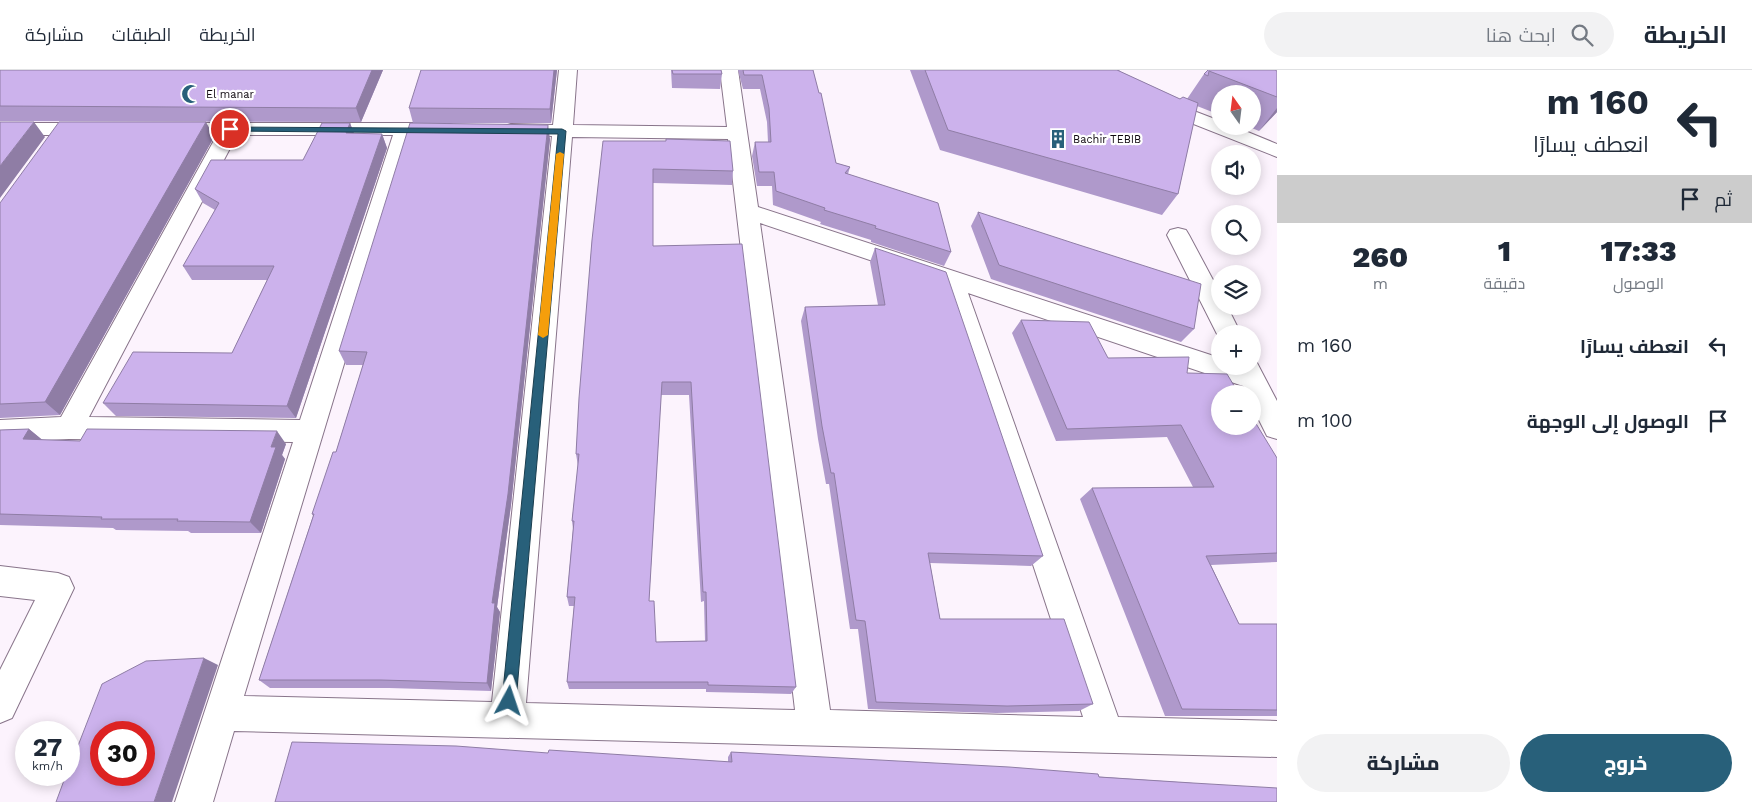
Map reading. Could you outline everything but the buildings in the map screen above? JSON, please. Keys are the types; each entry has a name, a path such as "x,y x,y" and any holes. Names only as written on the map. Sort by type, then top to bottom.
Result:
{"street":[{"path":"507,721 568,70"},
{"path":"729,70 815,728"},
{"path":"1144,97 1179,113 1277,151"},
{"path":"0,129 58,137 112,129"},
{"path":"152,129 464,130"},
{"path":"69,428 230,129"},
{"path":"194,802 405,129"},
{"path":"494,130 737,133"},
{"path":"747,211 951,279 1211,360"},
{"path":"1178,235 1224,325"},
{"path":"951,279 1107,735"},
{"path":"1250,375 1277,428"},
{"path":"0,431 69,428 311,431"},
{"path":"0,581 58,588 0,706"},
{"path":"223,713 1277,739"}],"slow traffic":[{"path":"543,335 560,154"}],"place":[{"name":"El manar","path":"191,94"},
{"name":"Bachir TEBIB","path":"1058,139"}],"route":[{"path":"230,129 562,131 509,701"}]}
